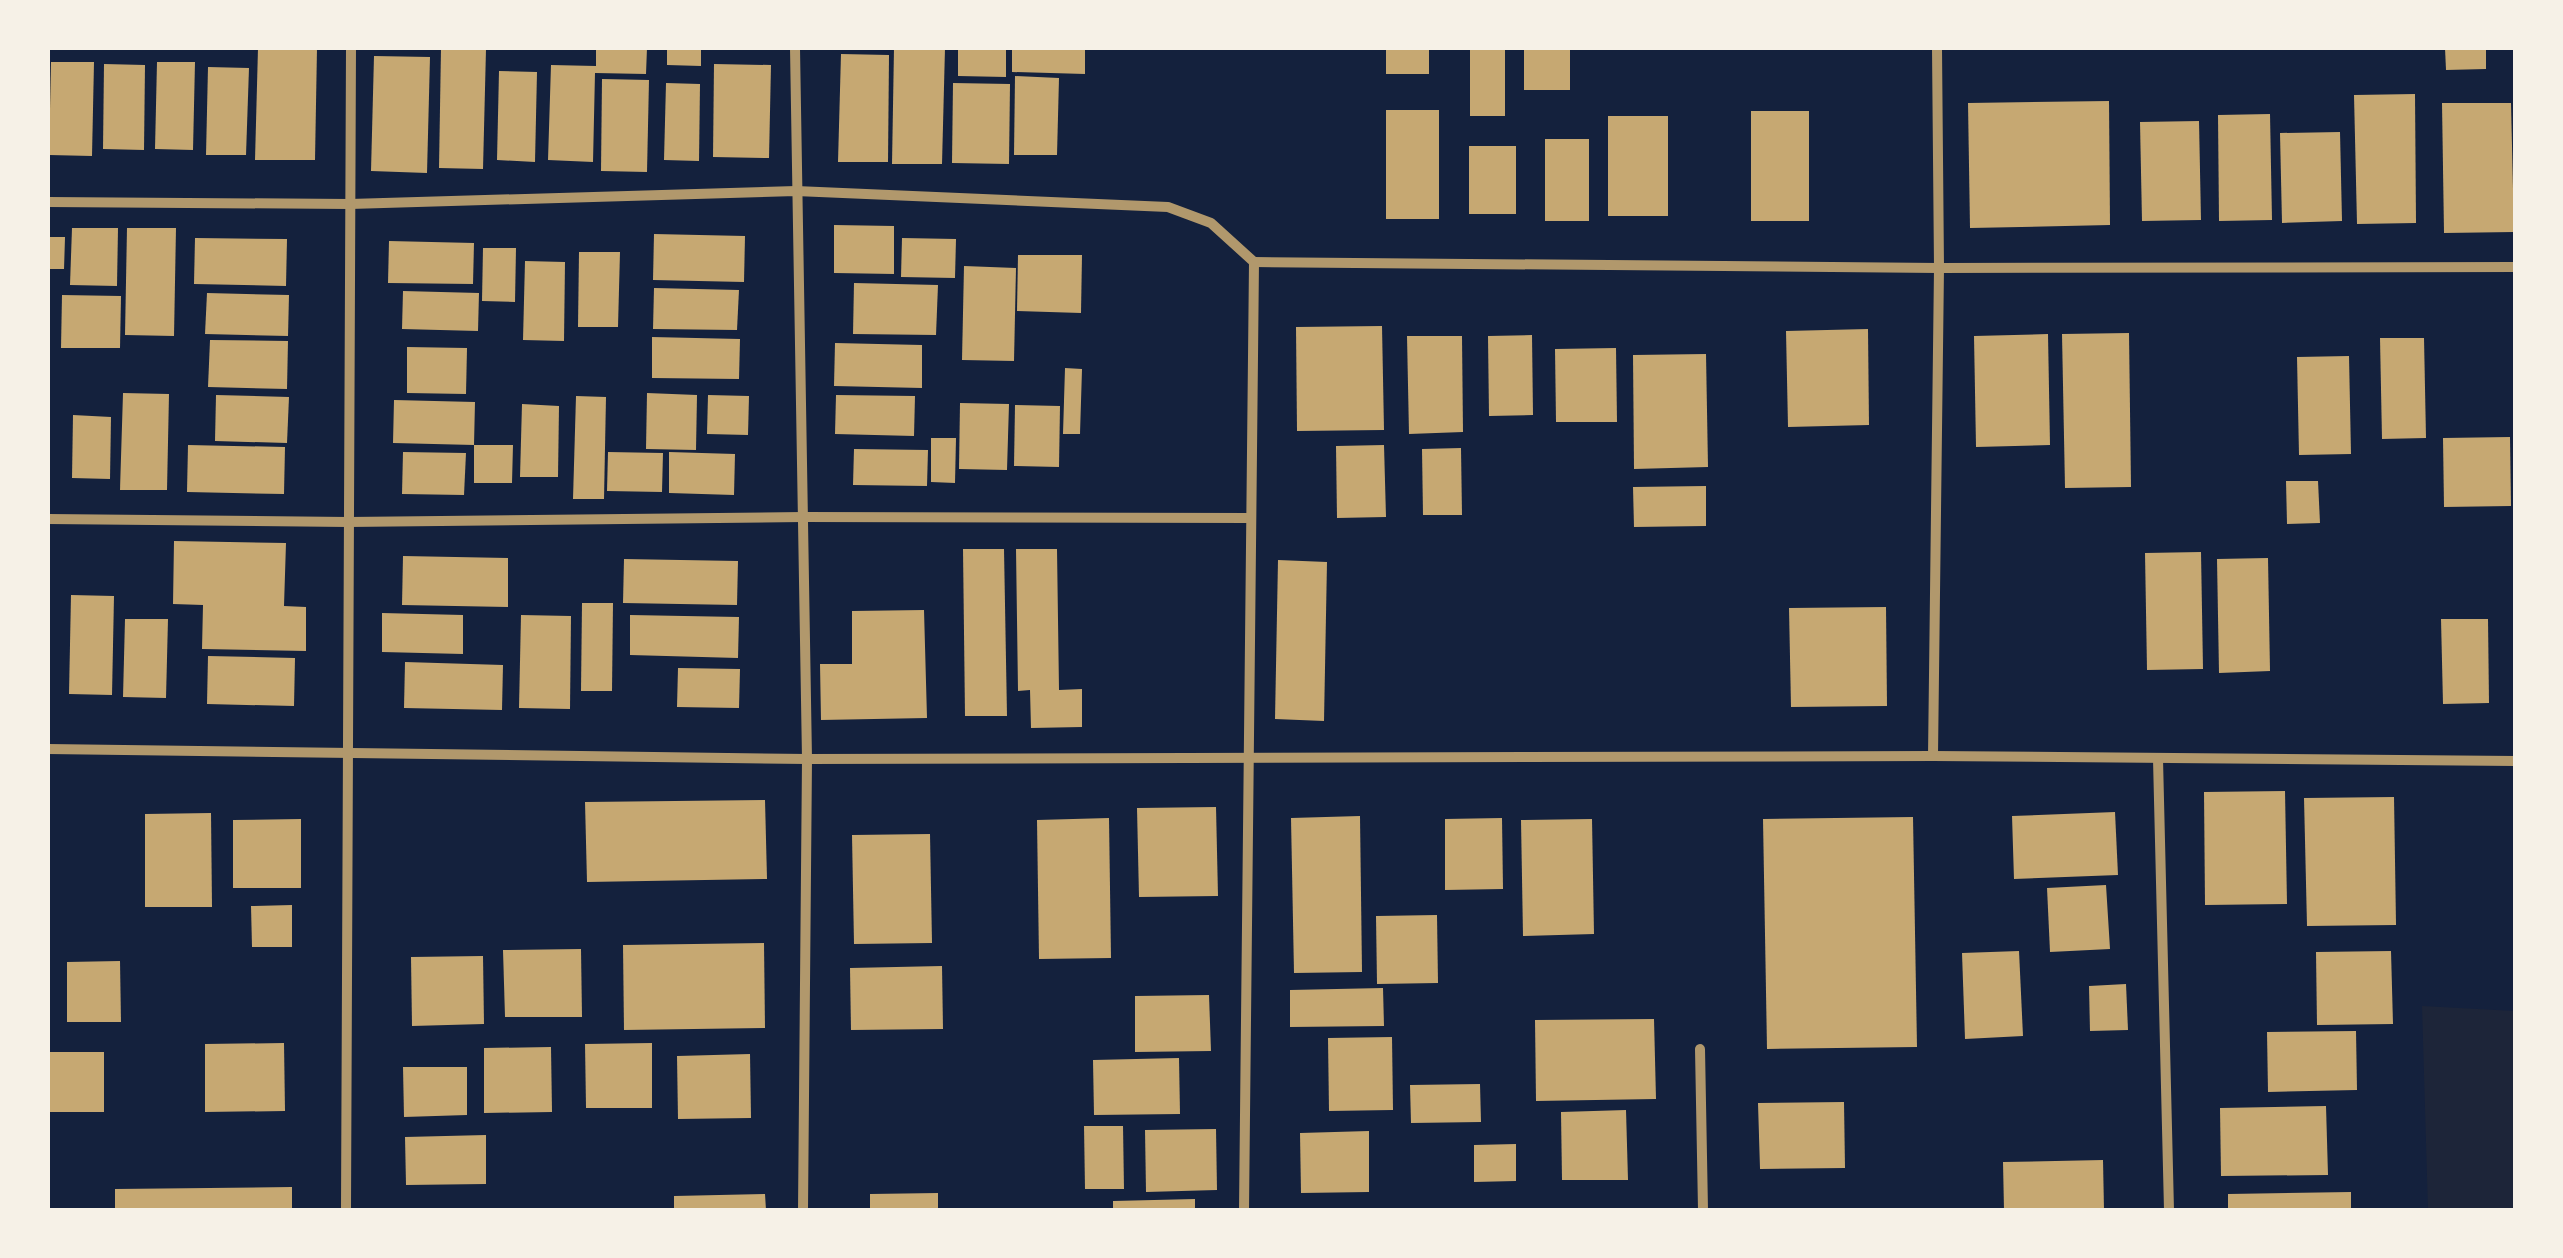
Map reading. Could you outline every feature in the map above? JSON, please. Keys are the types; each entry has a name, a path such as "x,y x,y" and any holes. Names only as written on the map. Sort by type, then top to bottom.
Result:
{"street":[{"path":"346,1210 350,48"},
{"path":"795,48 807,759 803,1210"},
{"path":"1933,756 1939,268 1937,48"},
{"path":"48,202 350,204 796,192 1168,207 1210,223 1254,262 2516,268"},
{"path":"1244,1210 1254,262"},
{"path":"48,519 348,522 1250,518"},
{"path":"48,748 807,759 1933,756 2516,760"},
{"path":"2158,759 2169,1210"},
{"path":"1700,1049 1704,1210"}],"shaded area":[{"path":"2422,1006 2515,1011 2515,1210 2428,1210"}],"building":[{"path":"258,48 317,48 315,160 255,160"},
{"path":"441,48 486,49 483,169 439,168"},
{"path":"596,48 647,48 646,74 595,73 593,162 548,160 551,65 596,66"},
{"path":"667,48 701,48 701,66 667,65"},
{"path":"894,48 945,48 942,164 892,164"},
{"path":"958,48 1006,48 1006,77 958,76"},
{"path":"1012,48 1085,48 1085,74 1012,72"},
{"path":"1386,48 1429,48 1429,74 1386,74"},
{"path":"1470,48 1505,48 1505,116 1470,116"},
{"path":"1524,48 1570,48 1570,90 1524,90"},
{"path":"2445,48 2486,48 2486,69 2446,70"},
{"path":"841,54 889,55 888,162 838,162"},
{"path":"374,56 430,57 427,173 371,171"},
{"path":"51,62 94,62 92,156 49,155"},
{"path":"157,62 195,62 193,150 155,149"},
{"path":"104,64 145,65 144,150 103,149"},
{"path":"714,64 771,65 769,158 713,157"},
{"path":"208,67 249,68 246,155 206,155"},
{"path":"499,71 537,72 535,162 497,160"},
{"path":"1015,76 1059,78 1057,155 1014,155"},
{"path":"602,79 649,80 647,172 601,171"},
{"path":"666,83 700,84 699,161 664,160"},
{"path":"953,83 1010,84 1009,164 952,163"},
{"path":"2415,94 2416,223 2357,224 2354,95"},
{"path":"2109,101 2110,225 1970,228 1968,103"},
{"path":"2442,103 2511,103 2514,232 2444,233"},
{"path":"1386,110 1439,110 1439,219 1386,219"},
{"path":"1751,111 1809,111 1809,221 1751,221"},
{"path":"2270,114 2272,220 2219,221 2218,115"},
{"path":"1608,116 1668,116 1668,216 1608,216"},
{"path":"2199,121 2201,220 2142,221 2140,122"},
{"path":"2340,132 2342,221 2282,223 2280,133"},
{"path":"1545,139 1589,139 1589,221 1545,221"},
{"path":"1469,146 1516,146 1516,214 1469,214"},
{"path":"834,225 894,226 894,274 834,273"},
{"path":"72,228 118,228 117,286 70,285"},
{"path":"127,228 176,228 174,336 125,335"},
{"path":"654,234 745,236 744,282 653,280"},
{"path":"48,237 65,237 64,269 48,269"},
{"path":"195,238 287,239 286,286 194,284"},
{"path":"902,238 956,239 955,278 901,277"},
{"path":"389,241 474,243 473,284 388,283"},
{"path":"483,248 516,248 515,302 482,301"},
{"path":"579,252 620,252 618,327 578,327"},
{"path":"1018,255 1082,255 1081,313 1017,311"},
{"path":"525,261 565,262 564,341 523,340"},
{"path":"964,266 1016,268 1014,361 962,360"},
{"path":"854,283 938,285 936,335 853,334"},
{"path":"654,288 739,290 737,330 653,329"},
{"path":"403,291 479,293 478,331 402,329"},
{"path":"207,293 289,295 288,336 205,334"},
{"path":"62,295 121,296 120,348 61,348"},
{"path":"1382,326 1384,430 1297,431 1296,327"},
{"path":"1868,329 1869,425 1788,427 1786,331"},
{"path":"2129,333 2131,487 2065,488 2062,334"},
{"path":"2048,334 2050,445 1976,447 1974,336"},
{"path":"1532,335 1533,415 1489,416 1488,336"},
{"path":"1407,336 1462,336 1463,432 1409,434"},
{"path":"652,337 740,339 739,379 652,378"},
{"path":"2380,338 2424,338 2426,438 2382,439"},
{"path":"210,340 288,341 287,389 208,387"},
{"path":"835,343 922,345 922,388 834,386"},
{"path":"407,347 467,348 466,394 407,393"},
{"path":"1616,348 1617,422 1556,422 1555,349"},
{"path":"1706,354 1708,467 1634,469 1633,355"},
{"path":"2349,356 2351,454 2299,455 2297,357"},
{"path":"1065,368 1082,369 1080,434 1063,434"},
{"path":"123,393 169,394 167,490 120,490"},
{"path":"647,393 697,395 696,450 646,449"},
{"path":"216,395 289,397 287,443 215,441"},
{"path":"708,395 749,396 748,435 707,434"},
{"path":"836,395 915,396 914,436 835,434"},
{"path":"576,396 606,397 604,499 573,499"},
{"path":"394,400 475,402 474,445 393,443"},
{"path":"960,403 1009,404 1007,470 959,469"},
{"path":"522,404 559,406 558,477 520,477"},
{"path":"1015,405 1060,406 1059,467 1014,466"},
{"path":"73,415 111,417 110,479 72,478"},
{"path":"2510,437 2511,506 2444,507 2443,438"},
{"path":"931,438 956,438 955,483 931,482"},
{"path":"188,445 285,447 284,494 187,492"},
{"path":"474,445 513,445 512,483 474,483"},
{"path":"1384,445 1386,517 1337,518 1336,446"},
{"path":"1461,448 1462,515 1423,515 1422,449"},
{"path":"854,449 928,450 927,486 853,485"},
{"path":"403,452 466,453 464,495 402,494"},
{"path":"608,452 663,453 662,492 607,491"},
{"path":"669,452 735,454 734,495 669,493"},
{"path":"2286,481 2318,481 2320,523 2287,524"},
{"path":"1706,486 1706,526 1634,527 1633,487"},
{"path":"174,541 286,543 284,606 306,607 306,651 202,649 203,605 173,604"},
{"path":"963,549 1004,549 1007,716 965,716"},
{"path":"1016,549 1057,549 1059,690 1082,689 1082,727 1031,728 1030,690 1018,691"},
{"path":"2201,552 2203,669 2147,670 2145,553"},
{"path":"403,556 508,558 508,607 402,605"},
{"path":"2268,558 2270,671 2219,673 2217,559"},
{"path":"624,559 738,561 737,605 623,603"},
{"path":"1278,560 1327,562 1324,721 1275,719"},
{"path":"71,595 114,596 112,695 69,694"},
{"path":"582,603 613,603 612,691 581,691"},
{"path":"1886,607 1887,706 1791,707 1789,608"},
{"path":"924,610 927,718 821,720 820,664 852,664 852,611"},
{"path":"382,613 463,615 463,654 382,652"},
{"path":"521,615 571,616 570,709 519,708"},
{"path":"630,615 739,617 738,658 630,655"},
{"path":"125,619 168,619 166,698 123,697"},
{"path":"2441,619 2488,619 2489,703 2443,704"},
{"path":"208,656 295,658 294,706 207,704"},
{"path":"405,662 503,665 502,710 404,708"},
{"path":"678,668 740,669 739,708 677,707"},
{"path":"2285,791 2287,904 2205,905 2204,792"},
{"path":"2394,797 2396,925 2307,926 2304,798"},
{"path":"765,800 767,879 587,882 585,802"},
{"path":"1216,807 1218,896 1139,897 1137,808"},
{"path":"2115,812 2118,875 2014,879 2012,816"},
{"path":"211,813 212,907 145,907 145,814"},
{"path":"1360,816 1362,972 1294,973 1291,818"},
{"path":"1913,817 1917,1047 1767,1049 1763,819"},
{"path":"1109,818 1111,958 1039,959 1037,820"},
{"path":"1502,818 1503,889 1445,890 1445,819"},
{"path":"301,819 301,888 233,888 233,820"},
{"path":"1592,819 1594,934 1523,936 1521,820"},
{"path":"930,834 932,943 854,944 852,835"},
{"path":"2106,885 2110,949 2050,952 2047,888"},
{"path":"292,905 292,947 252,947 251,906"},
{"path":"1437,915 1438,983 1377,984 1376,916"},
{"path":"764,943 765,1028 624,1030 623,945"},
{"path":"581,949 582,1017 505,1017 503,950"},
{"path":"2019,951 2023,1036 1965,1039 1962,953"},
{"path":"2391,951 2393,1024 2317,1025 2316,952"},
{"path":"483,956 484,1024 412,1026 411,957"},
{"path":"120,961 121,1022 67,1022 67,962"},
{"path":"942,966 943,1029 851,1030 850,968"},
{"path":"2126,984 2128,1030 2090,1031 2089,986"},
{"path":"1383,988 1384,1026 1290,1027 1290,990"},
{"path":"1209,995 1211,1051 1135,1052 1135,996"},
{"path":"1654,1019 1656,1099 1536,1101 1535,1020"},
{"path":"2356,1031 2357,1090 2268,1092 2267,1032"},
{"path":"1392,1037 1393,1110 1329,1111 1328,1038"},
{"path":"284,1043 285,1111 205,1112 205,1044"},
{"path":"652,1043 652,1108 586,1108 585,1044"},
{"path":"551,1047 552,1112 484,1113 484,1048"},
{"path":"48,1052 104,1052 104,1112 48,1112"},
{"path":"750,1054 751,1118 678,1119 677,1056"},
{"path":"1179,1058 1180,1114 1094,1115 1093,1060"},
{"path":"403,1067 467,1067 467,1115 404,1117"},
{"path":"1480,1084 1481,1122 1411,1123 1410,1085"},
{"path":"1844,1102 1845,1168 1760,1169 1758,1103"},
{"path":"2326,1106 2328,1175 2221,1176 2220,1108"},
{"path":"1626,1110 1628,1180 1562,1180 1561,1112"},
{"path":"1084,1126 1123,1126 1124,1189 1085,1189"},
{"path":"1216,1129 1217,1190 1146,1192 1145,1130"},
{"path":"1369,1131 1369,1192 1301,1193 1300,1133"},
{"path":"486,1135 486,1184 406,1185 405,1137"},
{"path":"1516,1144 1516,1181 1474,1182 1474,1145"},
{"path":"2103,1160 2104,1210 2004,1210 2003,1162"},
{"path":"292,1187 292,1210 115,1210 115,1189"},
{"path":"2351,1192 2351,1210 2228,1210 2228,1194"},
{"path":"938,1193 938,1210 870,1210 870,1194"},
{"path":"765,1194 766,1210 674,1210 674,1196"},
{"path":"1195,1199 1195,1210 1113,1210 1113,1201"}]}
